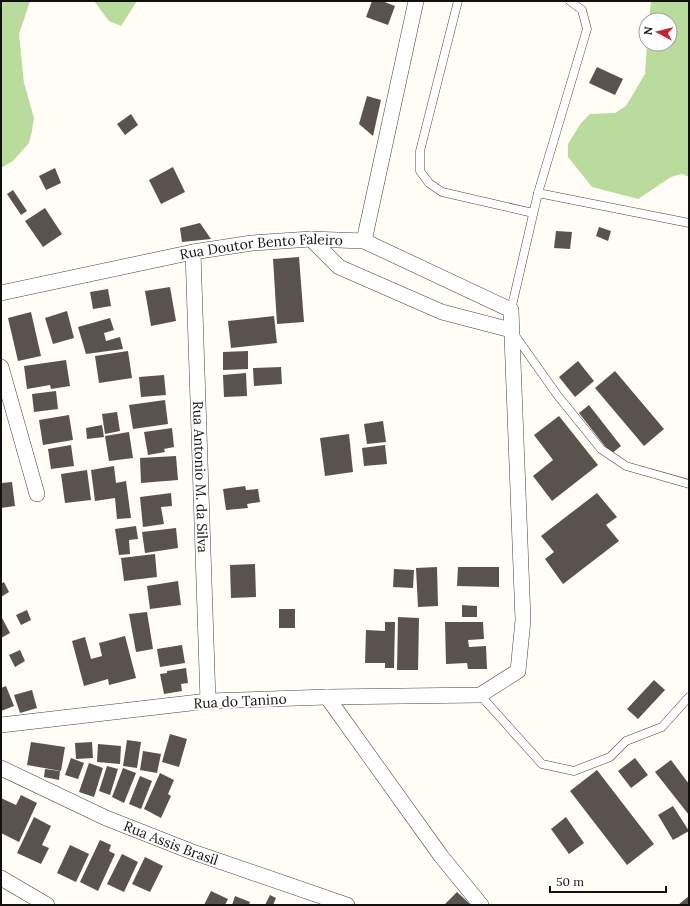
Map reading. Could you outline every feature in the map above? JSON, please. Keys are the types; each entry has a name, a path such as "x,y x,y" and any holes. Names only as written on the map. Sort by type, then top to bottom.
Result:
{"street":[{"path":"364,241 416,1"},
{"path":"311,240 339,268 442,312 511,330"},
{"name":"Rua Doutor Bento Faleiro","path":"1,293 193,252 252,243 311,240 364,241 511,310"},
{"name":"Rua Antonio M. da Silva","path":"193,252 208,701"},
{"path":"480,695 518,671 523,620 511,310"},
{"path":"1,367 38,494"},
{"name":"Rua do Tanino","path":"1,725 208,701 327,697 480,695"},
{"path":"327,697 440,856 481,905"},
{"name":"Rua Assis Brasil","path":"1,768 106,818 347,905"},
{"path":"1,878 47,905"}],"lane":[{"path":"458,1 420,151 420,171 429,183 442,192 533,213"},
{"path":"511,310 538,193 588,29 582,10 570,1"},
{"path":"538,193 689,223"},
{"path":"511,330 558,396 600,449 626,466 689,484"},
{"path":"480,695 542,764 574,771 610,756 626,741 662,727 689,697"}],"green space":[{"path":"1,1 30,1 19,34 24,83 34,118 29,143 13,161 1,168"},
{"path":"94,1 137,1 121,26 109,21"},
{"path":"651,1 689,1 689,177 682,174 671,177 638,199 592,187 568,157 568,144 581,123 590,114 615,113 626,106 645,74 646,52 678,52 678,12 650,12"}],"building":[{"path":"372,1 382,1 395,6 388,25 366,17"},
{"path":"597,67 623,79 615,95 589,83"},
{"path":"367,96 381,100 373,136 359,124"},
{"path":"131,114 138,125 125,135 117,124"},
{"path":"173,167 185,192 161,204 149,180"},
{"path":"55,168 61,183 46,190 39,176"},
{"path":"13,190 27,211 21,215 7,194"},
{"path":"45,208 62,234 43,247 25,221"},
{"path":"200,223 211,239 182,242 180,228"},
{"path":"599,227 611,231 608,241 596,236"},
{"path":"556,231 572,232 570,249 554,248"},
{"path":"299,257 304,322 277,324 273,259"},
{"path":"170,287 176,321 151,326 145,291"},
{"path":"108,289 111,306 93,309 90,292"},
{"path":"67,311 74,338 53,344 45,318"},
{"path":"31,312 41,356 18,361 8,318"},
{"path":"274,316 277,343 231,348 228,321"},
{"path":"110,318 114,330 104,333 106,341 120,337 123,349 86,354 78,327"},
{"path":"128,351 132,378 99,383 95,356"},
{"path":"248,351 248,369 223,370 223,352"},
{"path":"66,360 70,386 51,389 50,385 27,389 24,366"},
{"path":"578,361 594,381 575,397 559,377"},
{"path":"281,367 282,384 254,386 253,368"},
{"path":"615,371 664,429 644,446 595,388"},
{"path":"246,373 247,396 224,397 223,375"},
{"path":"164,375 166,395 141,397 139,377"},
{"path":"56,391 58,409 34,412 32,394"},
{"path":"165,400 168,424 133,429 129,405"},
{"path":"589,405 621,446 611,454 579,413"},
{"path":"117,412 120,431 105,434 102,414"},
{"path":"69,415 73,440 43,445 39,420"},
{"path":"559,416 598,465 552,501 533,476 553,460 534,435"},
{"path":"383,421 386,442 367,444 364,424"},
{"path":"102,425 104,437 87,439 86,428"},
{"path":"172,428 174,447 164,449 165,452 148,455 144,432"},
{"path":"129,432 133,458 109,461 105,436"},
{"path":"349,434 353,472 325,476 320,438"},
{"path":"71,445 74,466 51,469 48,449"},
{"path":"385,445 387,464 364,466 362,448"},
{"path":"176,456 178,480 141,483 140,458"},
{"path":"114,466 116,483 126,481 131,518 117,519 115,498 95,501 91,470"},
{"path":"87,470 91,500 65,503 61,474"},
{"path":"12,482 15,506 1,508 1,483"},
{"path":"245,486 246,490 258,489 260,502 247,504 248,508 226,510 223,489"},
{"path":"171,493 172,506 161,507 164,524 143,527 140,497"},
{"path":"597,493 617,517 606,525 619,541 563,584 545,559 554,552 541,536"},
{"path":"136,526 138,539 129,540 130,554 119,555 115,529"},
{"path":"176,528 178,548 145,553 142,532"},
{"path":"155,554 157,577 124,581 121,558"},
{"path":"255,564 256,597 231,598 230,565"},
{"path":"437,567 438,606 418,607 416,568"},
{"path":"458,567 499,567 499,587 457,586"},
{"path":"394,569 414,570 413,588 393,587"},
{"path":"178,581 181,605 150,609 147,586"},
{"path":"4,582 9,592 1,597 1,584"},
{"path":"462,605 477,606 477,617 462,617"},
{"path":"279,609 295,609 295,628 279,628"},
{"path":"27,610 31,620 21,625 16,615"},
{"path":"147,612 153,649 136,652 129,614"},
{"path":"1,616 10,633 1,638"},
{"path":"398,617 419,618 418,670 397,670"},
{"path":"385,622 395,622 394,668 385,668 385,663 365,663 366,630 385,631"},
{"path":"445,622 483,622 484,639 468,640 469,647 486,646 487,669 468,669 467,663 446,664"},
{"path":"125,636 136,678 109,685 108,679 84,686 72,641 85,637 91,659 102,656 99,643"},
{"path":"182,645 185,663 160,667 157,649"},
{"path":"20,650 25,661 15,667 9,655"},
{"path":"186,668 188,683 181,684 182,691 164,694 160,674 167,673 167,671"},
{"path":"654,680 665,690 638,719 627,709"},
{"path":"6,686 14,706 1,711 1,688"},
{"path":"32,690 37,708 20,713 14,695"},
{"path":"170,734 187,739 179,767 162,762"},
{"path":"127,740 141,742 137,768 123,766"},
{"path":"31,742 65,747 61,771 27,765"},
{"path":"92,742 93,758 76,759 75,743"},
{"path":"98,744 121,746 120,764 97,762"},
{"path":"143,751 161,754 157,773 140,770"},
{"path":"71,758 84,763 78,779 65,775"},
{"path":"635,758 648,775 631,788 618,771"},
{"path":"671,760 689,784 689,815 655,772"},
{"path":"89,763 103,768 94,797 79,792"},
{"path":"107,766 118,769 110,795 99,791"},
{"path":"123,768 136,773 124,803 112,797"},
{"path":"45,769 60,771 59,780 44,777"},
{"path":"597,770 654,844 627,865 570,791"},
{"path":"160,773 174,780 168,794 171,796 161,818 144,809"},
{"path":"140,776 152,781 141,809 129,804"},
{"path":"21,795 37,803 19,842 1,833 1,798 16,805"},
{"path":"673,806 689,831 673,840 658,815"},
{"path":"34,817 51,826 42,845 49,848 41,864 17,853"},
{"path":"566,817 584,843 569,854 551,829"},
{"path":"100,840 111,845 109,851 115,854 98,891 80,882"},
{"path":"70,845 89,854 76,882 57,873"},
{"path":"122,854 138,862 124,892 107,884"},
{"path":"145,857 163,866 150,892 132,884"},
{"path":"211,891 228,899 225,905 204,905"},
{"path":"457,892 471,905 444,905"},
{"path":"270,895 276,898 273,905 265,905"},
{"path":"235,896 250,902 249,905 232,905"},
{"path":"689,896 689,905 678,905"}]}
